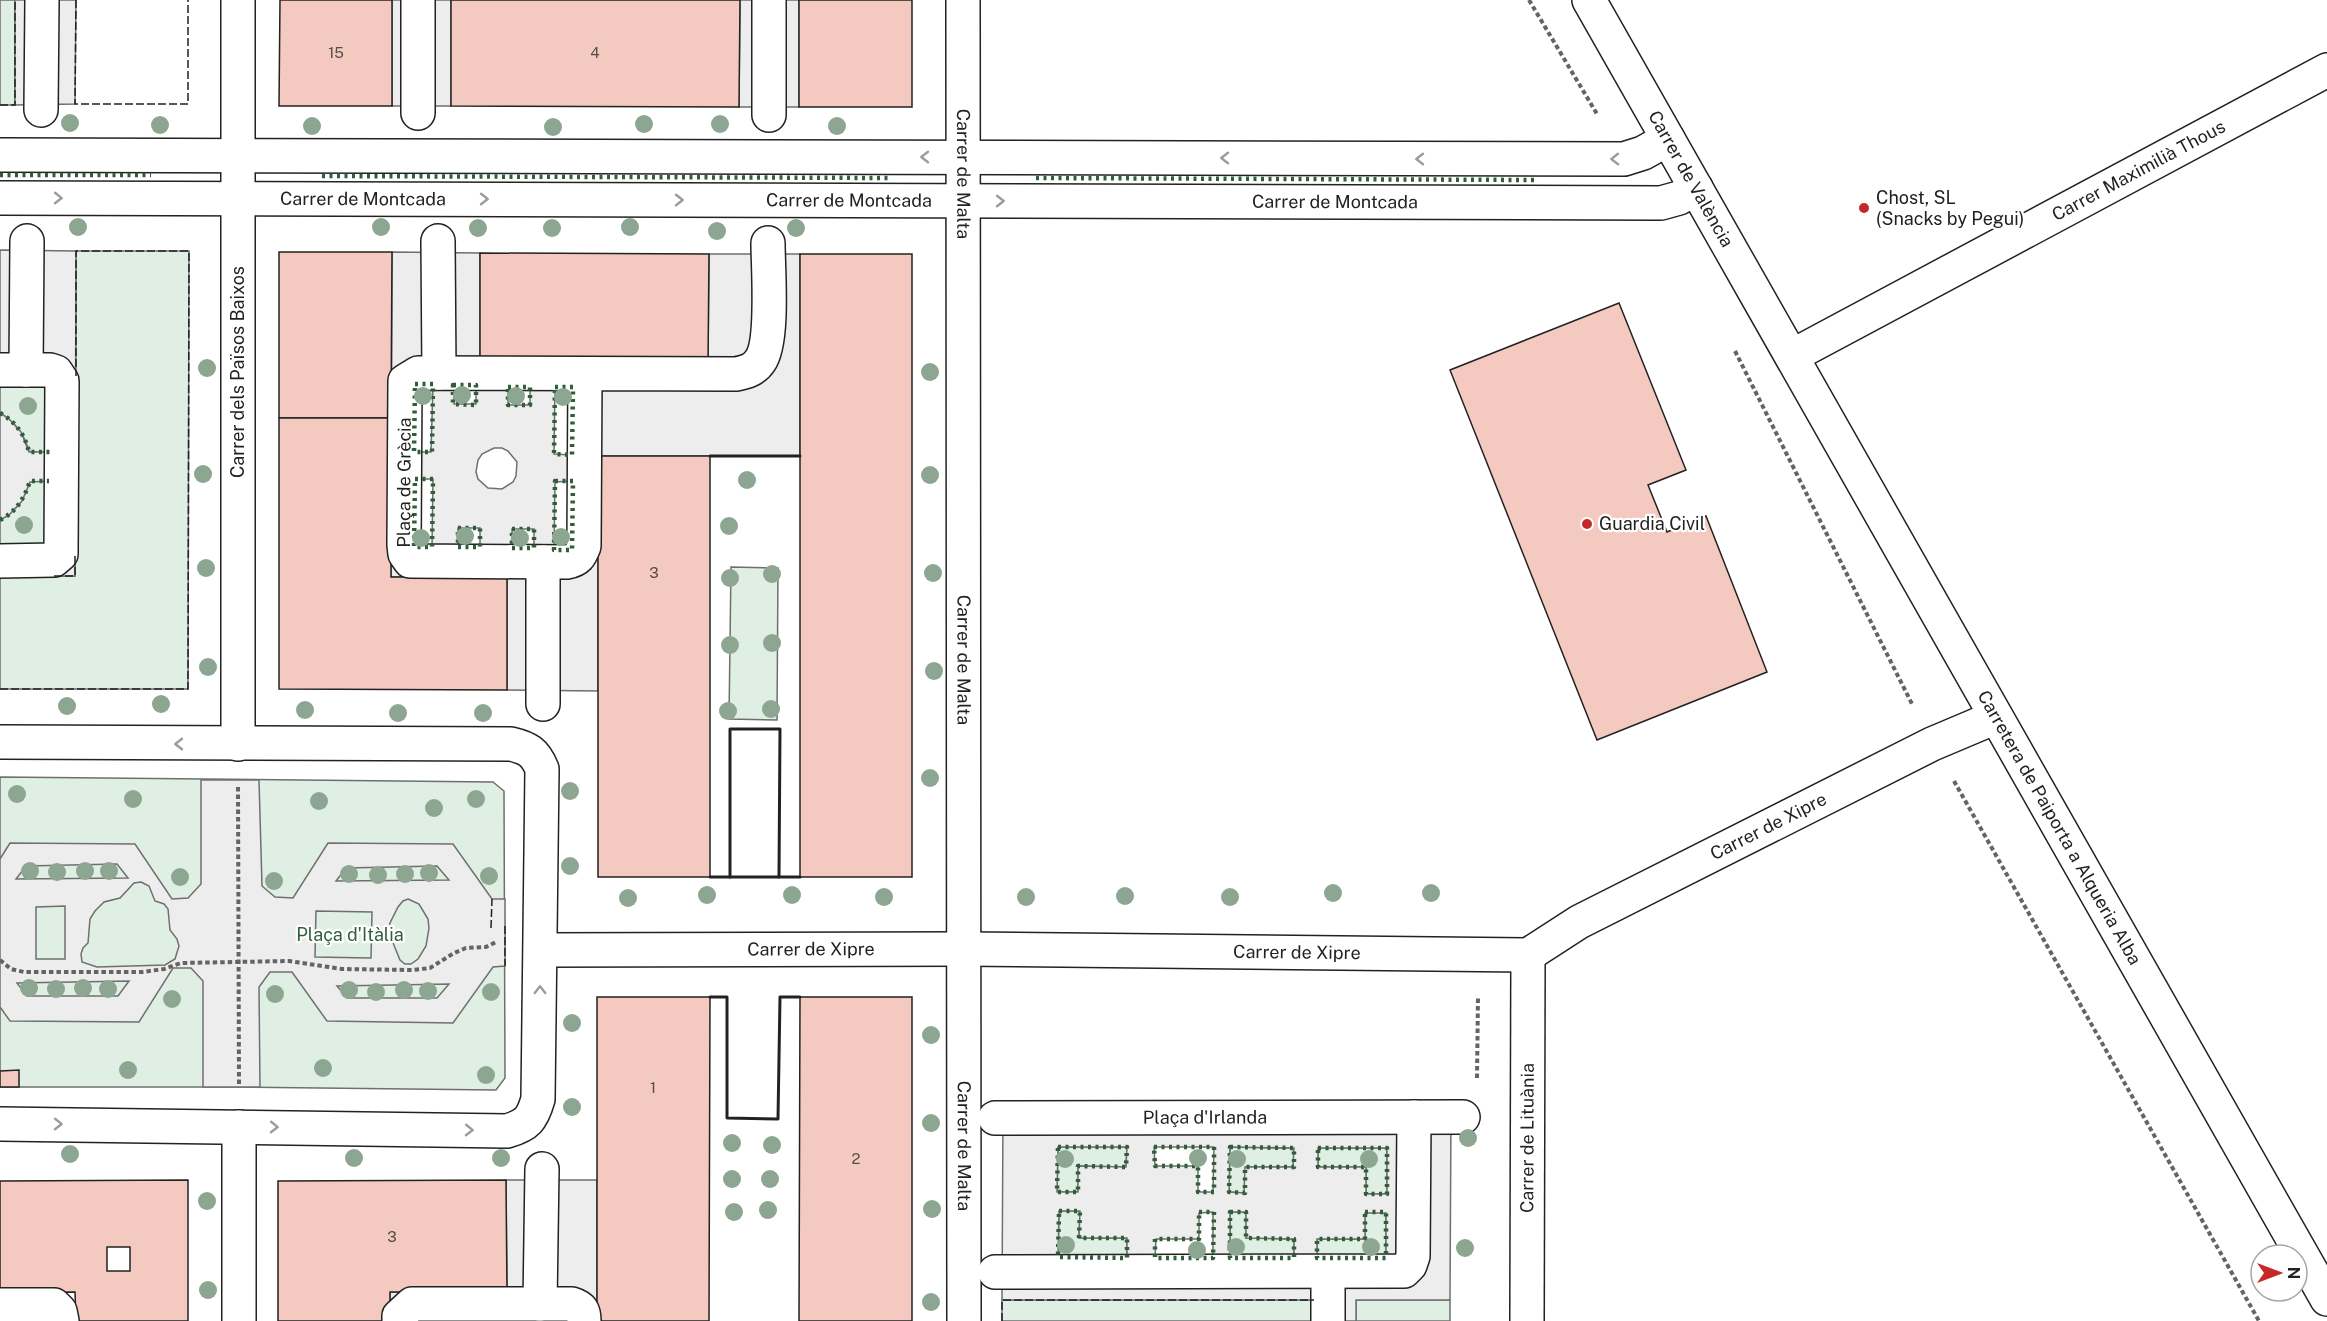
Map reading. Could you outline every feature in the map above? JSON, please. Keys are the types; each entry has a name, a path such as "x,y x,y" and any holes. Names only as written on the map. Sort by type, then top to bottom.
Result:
{"street":[{"path":"41,110 42,0"},
{"name":"Carrer dels Països Baixos","path":"238,0 238,744"},
{"path":"418,0 418,113"},
{"path":"769,0 769,115"},
{"name":"Carrer de Malta","path":"963,0 964,1321"},
{"name":"Carrer de València","path":"1589,0 1792,356"},
{"name":"Carrer Maximilià Thous","path":"1792,356 2327,70"},
{"path":"0,155 1624,159 1643,153 1668,139"},
{"name":"Carrer de Montcada","path":"0,198 1661,203 1679,198 1696,188"},
{"path":"0,561 54,560 58,558 62,550 62,381 56,372 13,370 27,241"},
{"path":"438,241 439,373"},
{"name":"Plaça de Grècia","path":"585,374 584,546 580,556 573,561 543,562 410,561 405,554 405,381 418,373 736,374 748,372 760,361 767,344 768,243"},
{"name":"Carretera de Paiporta a Alqueria Alba","path":"1792,356 2327,1299"},
{"path":"543,562 543,704"},
{"name":"Carrer de Xipre","path":"541,950 964,949 1528,955 1579,922 1932,744 1996,717"},
{"path":"0,742 511,744 527,747 537,756 542,770 538,1099 534,1112 523,1126 507,1131 239,1111 0,1124"},
{"name":"Carrer de Lituània","path":"1527,1321 1528,955"},
{"path":"239,1111 239,1321"},
{"path":"995,1272 1404,1270 1410,1265 1413,1256 1414,1117"},
{"name":"Plaça d'Irlanda","path":"995,1118 1463,1117"},
{"path":"540,1304 542,1169"},
{"path":"1328,1272 1328,1321"},
{"path":"399,1321 399,1316 412,1304 572,1304 580,1307 584,1312 584,1321"},
{"path":"0,1305 54,1305 60,1311 62,1321"}],"path":[{"path":"1529,0 1624,159"},
{"path":"1730,341 1932,744 2259,1321"},
{"path":"238,780 239,1111"},
{"path":"0,960 11,969 24,972 142,972 164,969 181,963 239,961 289,961 342,969 412,970 430,968 466,948 492,945 497,941 497,937"}],"green space":[{"path":"0,0 15,0 15,105 0,105"},
{"path":"76,251 189,251 188,689 0,689 0,576 75,576"},
{"path":"50,385 50,452 29,452 19,430 0,413 0,386"},
{"path":"30,481 50,481 50,549 0,548 0,520 19,504"},
{"path":"731,567 778,568 777,720 729,719"},
{"name":"Plaça d'Itàlia","path":"0,777 493,782 504,791 505,1078 496,1090 0,1087"},
{"path":"1058,1147 1127,1147 1126,1167 1078,1166 1078,1192 1057,1192"},
{"path":"1230,1147 1294,1148 1294,1167 1246,1167 1245,1193 1229,1192"},
{"path":"1318,1148 1387,1148 1387,1194 1366,1194 1366,1167 1318,1167"},
{"path":"1059,1211 1080,1211 1079,1238 1127,1238 1127,1258 1058,1257"},
{"path":"1230,1212 1246,1212 1246,1238 1294,1239 1294,1258 1230,1258"},
{"path":"1365,1212 1386,1212 1386,1258 1317,1258 1317,1239 1365,1239"},
{"path":"1002,1300 1317,1300 1317,1321 1002,1321"},
{"path":"1356,1300 1450,1300 1450,1321 1356,1321"}],"shaded area":[{"path":"15,0 76,0 75,104 15,105"},
{"path":"392,0 451,0 451,106 392,106"},
{"path":"740,0 799,0 799,107 739,107"},
{"path":"0,250 76,251 75,576 0,576 50,549 50,481 30,482 22,501 9,515 0,520 0,413 21,432 29,452 50,452 50,385 0,386"},
{"path":"392,252 480,253 480,365 708,365 709,254 800,254 800,456 598,456 598,691 507,690 507,577 391,577","holes":["416,384 433,384 431,452 415,452","454,385 476,385 476,404 454,404","508,387 530,387 530,405 508,405","555,387 573,387 571,455 554,454","494,448 508,451 517,462 513,482 502,489 488,488 478,479 476,472 478,460 482,454","416,479 433,479 432,547 414,547","572,481 571,550 554,550 555,482","458,528 480,528 480,547 458,546","512,529 534,529 534,548 512,548"]},
{"path":"201,780 259,780 262,886 275,897 293,898 328,843 453,844 492,899 505,899 505,966 493,967 453,1023 327,1021 292,972 270,972 259,987 260,1087 203,1087 203,981 191,968 173,968 139,1022 10,1021 0,1007 0,859 10,843 135,844 172,899 188,898 201,884","holes":["117,864 128,878 16,879 26,866","437,866 449,880 336,881 346,868","141,882 149,886 155,901 164,904 168,909 170,930 179,946 175,959 165,965 97,967 82,962 81,954 88,943 90,919 104,902 120,898 134,883","408,899 419,904 428,919 426,946 418,959 411,964 405,964 400,960 389,933 390,923 398,907","65,906 65,959 36,959 36,907","316,911 372,912 371,958 315,957","129,981 118,996 27,996 17,983","449,984 437,998 347,998 337,986"]},
{"path":"1003,1110 1451,1111 1450,1300 1356,1300 1356,1321 1317,1321 1317,1300 1002,1300","holes":["1058,1147 1127,1147 1126,1167 1078,1166 1078,1192 1057,1192","1154,1147 1214,1147 1213,1192 1198,1192 1198,1166 1155,1166","1230,1147 1294,1148 1293,1167 1245,1167 1244,1193 1229,1192","1318,1148 1387,1148 1387,1194 1366,1194 1366,1167 1318,1167","1059,1211 1080,1211 1079,1238 1127,1238 1127,1257 1058,1257","1213,1212 1213,1258 1155,1257 1156,1239 1199,1239 1199,1213","1230,1212 1246,1212 1246,1238 1294,1239 1294,1258 1230,1258","1365,1213 1386,1213 1386,1258 1317,1258 1317,1239 1365,1239"]},
{"path":"506,1180 597,1180 597,1321 573,1317 507,1317 507,1321 480,1321 480,1317 390,1321 390,1292 507,1292"}],"building":[{"path":"280,0 392,0 392,106 279,106"},
{"path":"451,0 740,0 739,107 451,106"},
{"path":"799,0 912,0 912,107 799,107"},
{"path":"279,252 392,252 391,418 279,418"},
{"path":"480,253 709,254 708,366 480,365"},
{"path":"800,254 912,254 912,877 800,877"},
{"name":"Guardia Civil","path":"1619,303 1686,470 1648,485 1667,532 1706,516 1767,672 1597,740 1450,370"},
{"path":"279,418 391,418 391,577 507,577 507,690 279,689"},
{"path":"598,456 710,456 710,877 598,877"},
{"path":"597,997 710,997 709,1321 597,1321"},
{"path":"800,997 912,997 912,1321 799,1321"},
{"path":"19,1070 19,1087 0,1087 0,1071"},
{"path":"188,1180 188,1321 76,1321 75,1292 0,1293 0,1181","holes":["107,1247 130,1247 130,1271 107,1271"]},
{"path":"506,1180 507,1292 390,1292 390,1321 278,1321 278,1181"}],"hedge":[{"path":"0,175 151,175"},
{"path":"322,176 889,178"},
{"path":"1036,178 1535,180"},
{"path":"415,384 433,384 432,452 414,452 415,384"},
{"path":"453,385 476,385 476,405 453,404 453,385"},
{"path":"508,387 530,387 530,405 508,405 508,387"},
{"path":"555,387 573,387 572,455 554,454 555,387"},
{"path":"0,413 11,420 19,430 29,452 50,452"},
{"path":"415,479 433,479 432,547 414,547 415,479"},
{"path":"0,520 19,504 30,481 49,481"},
{"path":"555,481 573,481 572,550 554,550 555,481"},
{"path":"458,528 480,528 480,547 458,547 458,528"},
{"path":"512,529 534,529 534,548 512,548 512,529"},
{"path":"1058,1147 1127,1147 1126,1167 1078,1166 1078,1192 1057,1192 1058,1147"},
{"path":"1154,1147 1214,1147 1214,1192 1198,1192 1198,1166 1155,1166 1154,1147"},
{"path":"1230,1147 1294,1148 1294,1167 1245,1167 1245,1193 1229,1192 1230,1147"},
{"path":"1318,1148 1387,1148 1387,1194 1366,1194 1366,1167 1318,1167 1318,1148"},
{"path":"1059,1211 1080,1211 1079,1238 1127,1238 1127,1258 1058,1257 1059,1211"},
{"path":"1199,1212 1214,1212 1213,1258 1155,1258 1155,1239 1199,1239 1199,1212"},
{"path":"1230,1212 1246,1212 1246,1238 1294,1239 1294,1258 1230,1258 1230,1212"},
{"path":"1365,1212 1386,1212 1386,1258 1317,1258 1317,1239 1365,1239 1365,1212"}],"fence":[{"path":"0,105 15,105 15,0"},
{"path":"76,0 75,104 188,104 188,0"},
{"path":"0,689 188,689 189,251 76,251 76,376"},
{"path":"54,576 75,576 75,556"},
{"path":"491,928 492,899"},
{"path":"505,926 505,966"},
{"path":"1002,1321 1002,1300 1314,1300"}],"wall":[{"path":"710,456 800,456"},
{"path":"730,877 730,729 780,729 779,877"},
{"path":"710,877 800,877"},
{"path":"710,997 727,997 727,1118 778,1119 780,997 800,997"}],"place":[{"name":"Chost, SL (Snacks by Pegui)","path":"1864,208"},
{"name":"Guardia Civil","path":"1587,524"}]}
